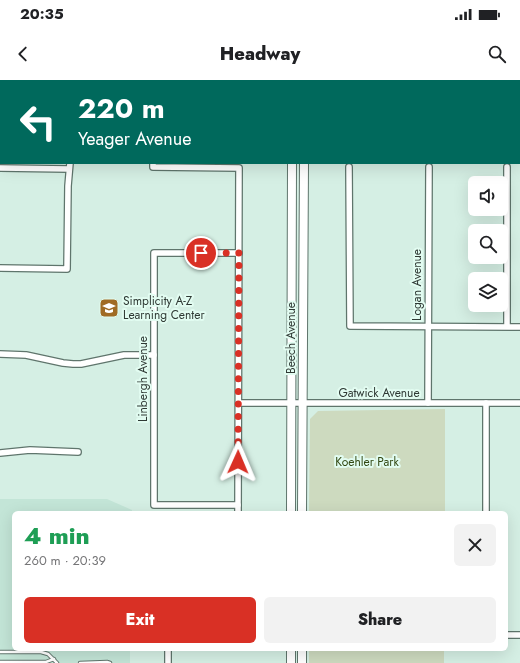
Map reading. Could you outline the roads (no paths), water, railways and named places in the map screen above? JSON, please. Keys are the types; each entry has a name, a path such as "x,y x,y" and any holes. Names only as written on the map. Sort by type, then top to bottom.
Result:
{"main road":[{"name":"Beech Avenue","path":"291,511 292,164"},
{"name":"Beech Avenue","path":"302,511 304,164"},
{"path":"291,651 291,663"},
{"path":"302,651 302,663"}],"street":[{"path":"0,268 67,269 68,186 70,164"},
{"path":"153,165 240,168 238,511"},
{"path":"350,167 350,326 520,327"},
{"name":"Logan Avenue","path":"428,403 429,167"},
{"path":"507,167 507,326"},
{"path":"0,168 69,169"},
{"name":"Linbergh Avenue","path":"238,505 154,505 154,253 239,253"},
{"path":"0,354 26,355 73,364 81,364 124,355 154,355"},
{"name":"Gatwick Avenue","path":"239,403 520,403"},
{"path":"486,403 486,511"},
{"path":"0,453 30,450 78,452"},
{"path":"508,635 520,635"},
{"path":"168,651 168,663"}],"lane":[{"path":"0,652 41,652 48,654 57,663"},
{"path":"0,662 46,662 54,659"},
{"path":"80,663 110,663"}],"place":[{"name":"Simplicity A-Z Learning Center","path":"109,308"}],"park label":[{"name":"Koehler Park","path":"367,462"}]}
